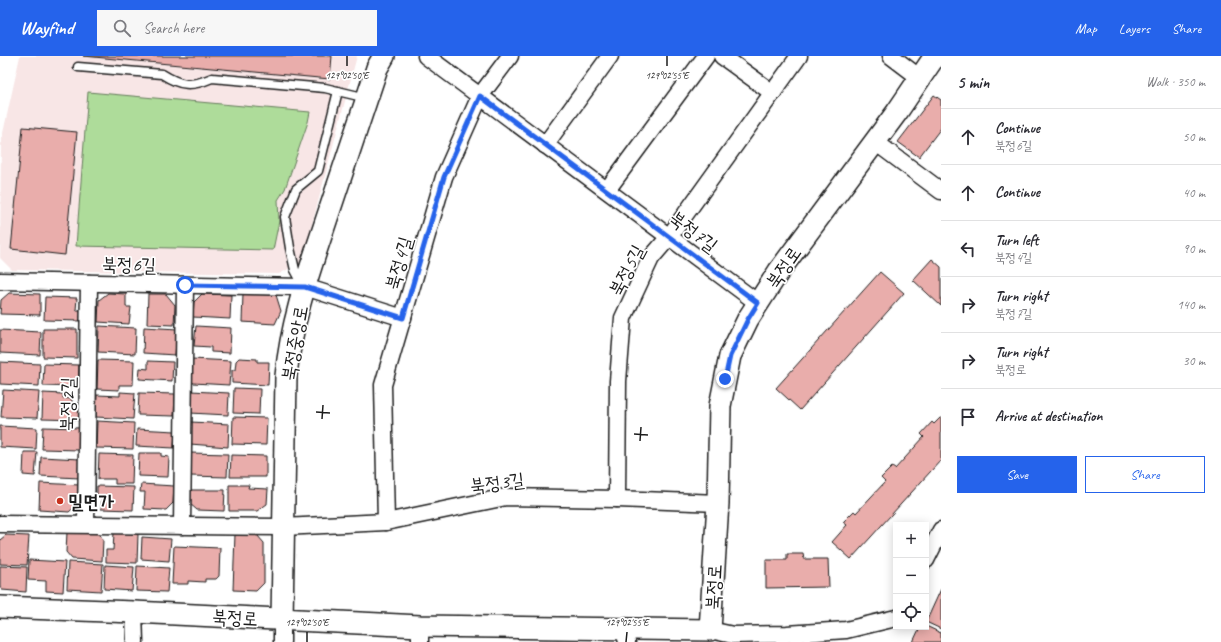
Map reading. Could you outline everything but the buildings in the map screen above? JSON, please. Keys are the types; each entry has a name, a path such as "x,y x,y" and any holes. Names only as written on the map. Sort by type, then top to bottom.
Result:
{"street":[{"name":"북정중앙로","path":"282,620 286,376 288,353 305,287 377,68 384,56"},
{"name":"북정7길","path":"426,56 758,303"},
{"name":"북정4길","path":"386,522 383,385 444,177 480,96 510,56"},
{"path":"545,145 610,56"},
{"path":"607,190 706,56"},
{"path":"722,56 773,93"},
{"name":"북정5길","path":"617,499 618,381 623,318 651,258 669,237 799,56"},
{"path":"891,56 920,78"},
{"name":"북정로","path":"710,630 718,503 720,406 730,356 748,319 779,270 935,56"},
{"path":"874,141 941,191"},
{"name":"북정6길","path":"0,281 305,287 403,318"},
{"name":"북정2길","path":"86,524 88,283"},
{"path":"182,526 185,285"},
{"name":"북정3길","path":"283,527 386,522 506,497 718,503"},
{"path":"0,524 283,527"},
{"path":"927,558 941,530"},
{"name":"북정로","path":"0,608 134,612 282,620 420,634 625,636 710,630 733,635 787,634 846,630 893,619"},
{"path":"134,612 135,642"},
{"path":"282,620 282,642"}],"lane":[{"path":"78,67 162,74 173,81 186,85 200,83 212,78 325,88 367,98"},
{"path":"305,287 295,270 285,217 296,189 318,170 338,91"}],"shaded area":[{"path":"20,56 357,56 302,262 279,274 12,270 0,258 1,142"}],"green space":[{"path":"88,92 310,112 285,189 278,200 279,221 273,250 76,246"}],"place":[{"name":"밀면가","path":"60,501"}],"route":[{"path":"185,285 305,287 403,318 444,177 480,96 758,303 748,319 730,356 725,379"}]}
